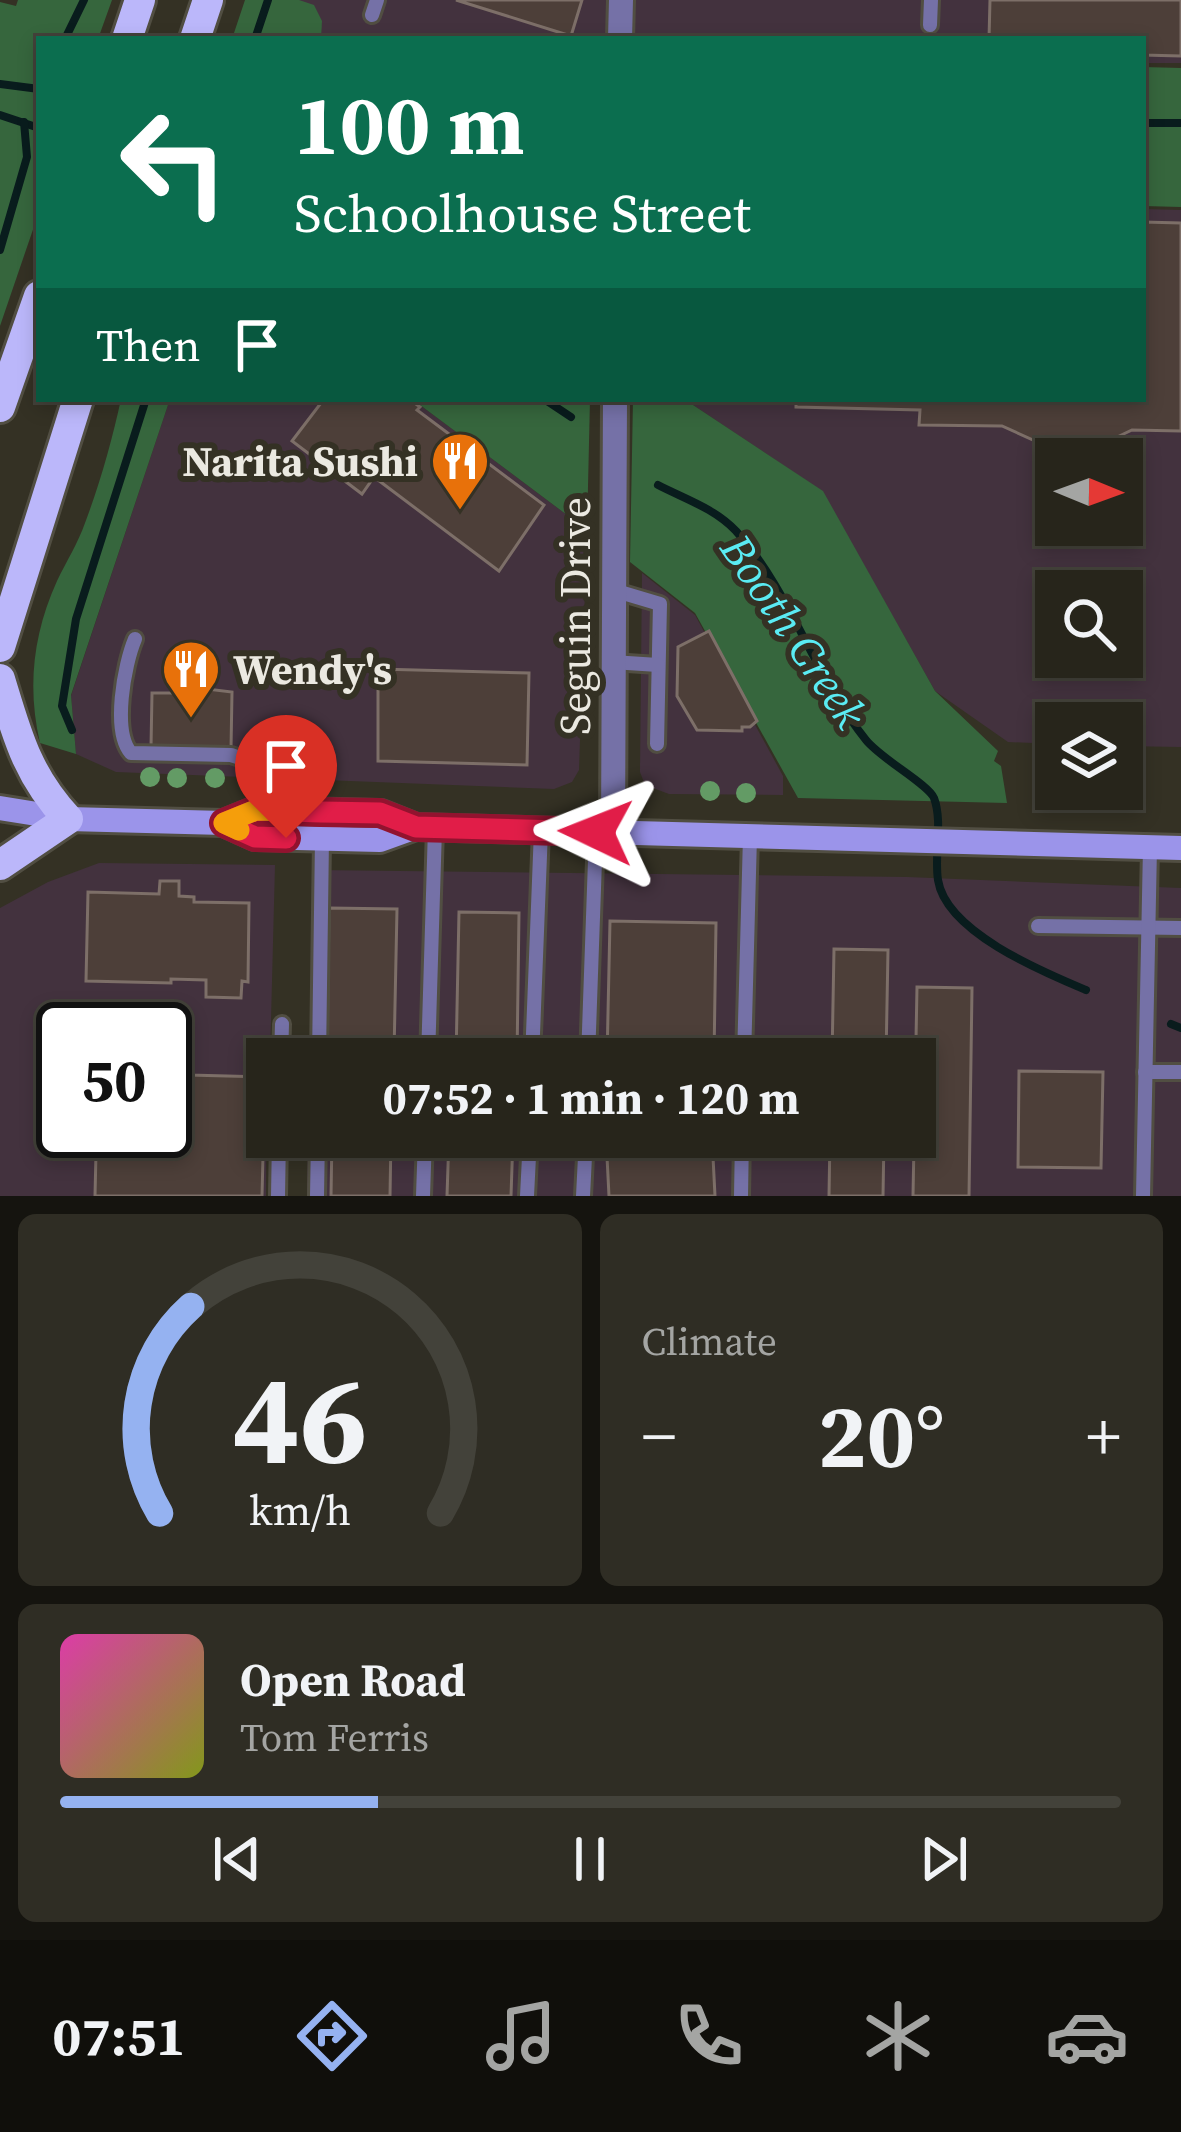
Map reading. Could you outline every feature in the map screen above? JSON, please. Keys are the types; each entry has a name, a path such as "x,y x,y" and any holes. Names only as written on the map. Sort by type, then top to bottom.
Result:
{"main road":[{"path":"129,36 140,0"},
{"path":"196,36 208,0"},
{"path":"0,407 36,305"},
{"path":"0,647 77,402"},
{"path":"0,679 25,760 46,796 68,819"},
{"path":"0,808 68,819 224,823 255,837 380,840 426,827"},
{"path":"224,823 256,810 380,813 426,827 1181,848"},
{"path":"0,865 68,819"}],"street":[{"path":"620,36 621,0"},
{"name":"Seguin Drive","path":"605,832 615,402"}],"lane":[{"path":"930,25 931,0"},
{"path":"613,590 660,604 657,744"},
{"path":"135,639 125,668 122,727 122,741 131,753 231,755 258,764 291,765"},
{"path":"612,662 658,665"},
{"path":"426,827 428,1038"},
{"path":"533,1038 541,830"},
{"path":"590,1038 605,832"},
{"path":"745,1038 751,836"},
{"path":"319,1038 322,838"},
{"path":"1143,1196 1150,847"},
{"path":"1038,926 1181,928"},
{"path":"282,1024 282,1038"},
{"path":"1145,1072 1181,1072"},
{"path":"278,1196 279,1158"},
{"path":"317,1196 318,1158"},
{"path":"423,1196 424,1158"},
{"path":"527,1196 529,1158"},
{"path":"583,1196 585,1158"},
{"path":"741,1196 742,1158"}],"shaded area":[{"path":"277,0 1181,0 1181,63 1146,63 1146,36 266,36"},
{"path":"1146,209 1181,210 1181,747 1143,746 1143,702 1035,702 1035,743 1008,742 935,691 822,491 688,402 1146,402"},
{"path":"169,402 416,402 587,530 579,770 572,782 554,789 116,772 76,754 71,696"},
{"path":"642,573 695,615 783,776 783,795 669,794 645,785 640,772"},
{"path":"99,863 275,865 271,1038 246,1038 246,1158 266,1158 266,1196 0,1196 0,908 48,882"},
{"path":"314,870 907,877 1181,888 1181,1196 307,1196 308,1158 936,1158 936,1038 310,1038"}],"green space":[{"path":"18,0 112,0 99,36 36,36 36,221 0,326 0,2 16,6"},
{"path":"245,0 299,0 314,5 322,21 321,36 233,36"},
{"path":"1146,67 1181,68 1181,207 1146,206"},
{"path":"120,402 169,402 71,695 76,754 40,743 35,661 49,601 82,530"},
{"path":"416,402 590,402 587,530"},
{"path":"633,402 689,402 823,491 935,691 998,751 994,761 1001,766 1007,803 798,798 695,613 630,562"}],"building":[{"path":"456,0 582,0 571,36"},
{"path":"990,0 1181,0 1181,56 1146,55 1146,36 989,36"},
{"path":"1146,222 1181,223 1181,431 1132,430 1115,438 1035,441 1002,426 919,425 920,410 796,407 796,402 1146,402"},
{"path":"322,402 413,402 420,407 417,410 544,505 499,571 374,477 362,494 292,441"},
{"path":"709,631 757,721 742,731 697,730 677,696 678,647"},
{"path":"378,669 529,673 527,765 378,761"},
{"name":"Wendy's","path":"174,685 232,692 231,749 151,747 152,693 174,693"},
{"path":"160,881 179,881 179,896 194,897 194,902 249,903 248,982 242,981 241,998 206,997 206,980 86,981 88,892 159,894"},
{"path":"329,908 397,909 394,1038 327,1038"},
{"path":"459,912 519,913 517,1038 456,1038"},
{"path":"610,921 716,923 714,1038 607,1038"},
{"path":"834,949 888,950 886,1038 832,1038"},
{"path":"917,987 972,988 969,1196 913,1196 914,1158 936,1158 936,1038 916,1038"},
{"path":"1019,1071 1103,1072 1101,1168 1018,1167"},
{"path":"192,1075 246,1076 246,1158 263,1158 262,1196 95,1196 96,1158 192,1158"},
{"path":"332,1158 391,1158 390,1196 331,1196"},
{"path":"448,1158 512,1158 511,1196 447,1196"},
{"path":"607,1158 713,1158 715,1196 609,1196"},
{"path":"830,1158 884,1158 883,1196 829,1196"}],"waterway":[{"path":"66,36 84,0"},
{"path":"256,36 268,0"},
{"path":"0,84 36,89"},
{"path":"0,115 36,127"},
{"path":"0,250 27,157 24,122"},
{"path":"1146,123 1181,123"},
{"path":"72,730 62,706 76,619 145,402"},
{"name":"Booth Creek","path":"548,402 571,417"},
{"name":"Booth Creek","path":"658,485 709,510 736,531 772,580 831,689 866,740 934,798 938,880 958,917 999,948 1086,990"},
{"name":"Booth Creek","path":"1171,1024 1181,1028"}],"slow traffic":[{"path":"239,830 224,823 256,810 294,811"}],"place":[{"name":"Narita Sushi","path":"460,512"},
{"name":"Wendy's","path":"191,720"}],"route":[{"path":"286,838 255,837 224,823 256,810 380,813 416,827 596,832"}]}
